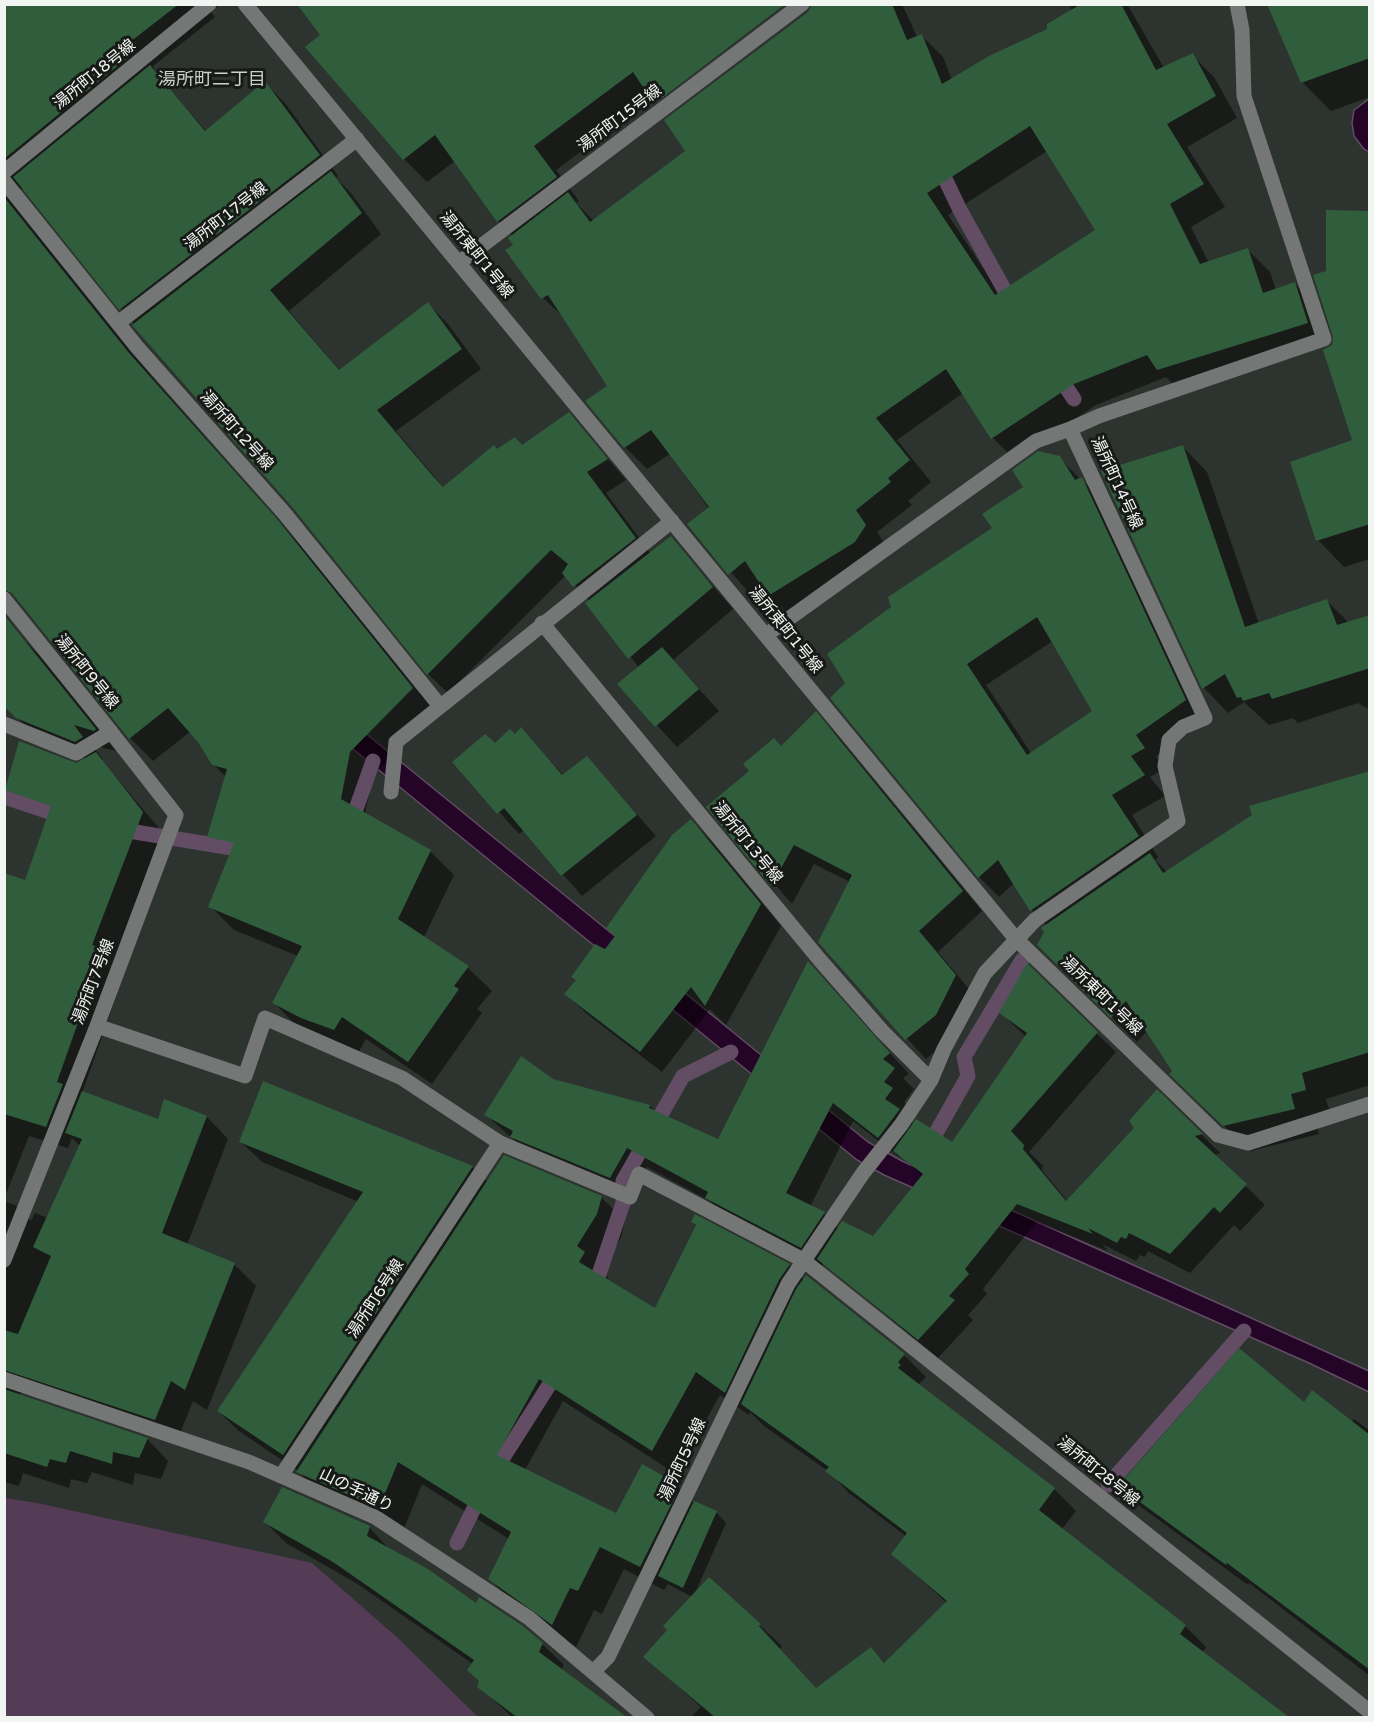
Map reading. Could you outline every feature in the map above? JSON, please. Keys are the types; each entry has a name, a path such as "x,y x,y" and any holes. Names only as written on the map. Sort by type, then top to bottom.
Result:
{"street":[{"name":"湯所町18号線","path":"4,172 209,4"},
{"name":"湯所東町1号線","path":"245,4 1016,939 1218,1135 1248,1143 1370,1104"},
{"name":"湯所町15号線","path":"460,262 802,4"},
{"name":"湯所町14号線","path":"1016,939 1035,920 1178,821 1165,766 1169,741 1184,726 1205,718 1070,429 1099,416 1324,339 1244,96 1242,30 1237,4"},
{"name":"湯所町17号線","path":"118,323 357,138"},
{"name":"湯所町12号線","path":"4,181 118,323 285,514 440,706"},
{"path":"766,635 1036,441 1070,429"},
{"path":"391,792 396,742 672,521"},
{"name":"湯所町9号線","path":"4,599 111,732 76,753 4,724"},
{"name":"湯所町13号線","path":"542,623 819,959 882,1031 931,1080"},
{"name":"湯所町7号線","path":"4,1260 97,1026 176,815 111,732"},
{"name":"湯所町5号線","path":"593,1672 608,1657 724,1415 803,1260 931,1080 944,1049 985,974 1016,939"},
{"path":"97,1026 245,1076 266,1018 402,1078 500,1143"},
{"name":"湯所町28号線","path":"500,1143 630,1197 639,1174 803,1260 1370,1712"},
{"name":"湯所町6号線","path":"281,1476 500,1143"},
{"name":"山の手通り","path":"4,1379 249,1462 375,1517 529,1618 647,1718"}],"shaded area":[{"path":"1369,99 1369,152 1354,136 1352,123 1354,110"},
{"path":"235,627 868,1142 902,1161 1369,1371 1369,1392 1309,1363 884,1175 857,1160 342,740"},
{"path":"5,1498 312,1563 398,1638 478,1717 5,1717"}],"building":[{"path":"4,4 179,4 130,42 137,50 4,159"},
{"path":"297,4 785,4 654,104 633,72 534,146 557,177 497,222 435,135 403,160 305,47 320,35"},
{"path":"812,4 892,4 907,40 922,34 942,84 989,56 1047,29 1047,24 1081,4 1121,4 1156,70 1193,53 1216,96 1167,124 1204,184 1170,204 1200,264 1248,248 1263,293 1295,282 1308,323 1157,370 1147,355 1074,384 991,439 946,369 876,418 910,460 888,478 891,482 856,510 866,525 855,542 768,596 745,561 728,575 687,524 709,507 651,430 624,448 585,401 607,386 548,295 541,299 505,250 513,245 508,238 568,192 590,222 685,151 664,120 808,12","holes":["1030,126 1095,230 995,295 927,193"]},
{"path":"1267,4 1370,4 1370,58 1301,83"},
{"path":"150,65 205,131 265,81 320,155 119,310 13,177"},
{"path":"331,171 362,213 270,290 339,370 428,302 462,349 377,410 432,475 443,487 494,445 497,449 515,437 522,445 569,412 608,459 587,472 636,538 573,587 562,573 568,564 551,550 427,675 293,508 132,325"},
{"path":"4,197 129,353 278,520 413,688 350,752 341,799 431,850 398,919 469,966 454,986 459,989 408,1062 342,1017 334,1030 301,1018 272,1003 302,946 208,907 234,843 207,837 227,769 212,765 198,742 168,708 129,739 12,593 4,590"},
{"path":"1326,210 1370,211 1370,524 1316,541 1290,462 1352,440 1323,350 1332,345 1333,337 1313,275 1326,271"},
{"path":"1183,445 1245,627 1327,599 1337,625 1370,615 1370,668 1272,699 1269,693 1243,701 1241,697 1237,698 1225,674 1202,689 1101,471"},
{"path":"1038,451 1060,456 1075,480 1082,477 1186,700 1136,735 1145,748 1131,756 1145,775 1112,795 1139,836 1030,911 998,860 978,878 830,698 845,683 827,654 891,607 888,597 992,528 982,514 1023,487 1012,470","holes":["1037,617 1092,711 1027,755 967,664"]},
{"path":"671,536 713,587 628,659 585,603"},
{"path":"4,615 96,729 94,731 74,725 83,737 75,742 16,718 4,706"},
{"path":"662,647 699,689 655,727 617,684"},
{"path":"816,711 963,891 919,931 956,975 936,1015 905,1040 818,942 852,875 794,845 771,886 706,807 749,771 743,764 774,738 781,746"},
{"path":"521,727 562,775 587,756 637,815 561,876 504,808 497,814 452,762 485,734 495,743 510,729 515,734"},
{"path":"19,741 76,763 96,752 143,812 92,945 104,949 57,1082 63,1084 46,1127 4,1114 4,873 25,880 51,806 5,790"},
{"path":"1370,771 1370,1052 1302,1073 1306,1090 1291,1094 1295,1109 1223,1126 1169,1074 1172,1071 1126,1001 1111,1018 1037,945 1044,932 1041,928 1150,853 1163,873 1252,815 1249,806"},
{"path":"691,819 761,904 705,1006 691,987 640,1052 564,994 576,980 571,977 595,944 605,949 615,936 606,928 672,835"},
{"path":"808,961 890,1053 883,1059 895,1068 884,1082 893,1088 885,1099 900,1109 878,1138 833,1103 786,1193 825,1212 801,1248 705,1198 708,1192 627,1148 610,1178 510,1137 513,1131 484,1115 521,1056 553,1079 650,1105 649,1108 718,1139"},
{"path":"1027,963 1098,1032 1011,1131 1066,1201 1134,1128 1129,1121 1157,1089 1203,1134 1195,1136 1247,1184 1220,1213 1214,1207 1170,1254 1129,1233 1126,1239 1121,1237 1117,1243 1088,1228 1093,1234 1017,1204 965,1269 969,1274 949,1296 955,1300 918,1340 817,1259 842,1221 873,1236 923,1174 893,1151 916,1119 952,1142 1027,1033 999,1013"},
{"path":"263,1081 473,1166 283,1455 217,1411 363,1192 239,1142"},
{"path":"82,1091 158,1119 164,1099 207,1116 162,1233 235,1263 185,1390 171,1381 155,1420 4,1370 4,1330 18,1334 51,1256 33,1247 82,1139 65,1133"},
{"path":"504,1155 602,1196 597,1214 577,1246 585,1252 579,1262 655,1308 696,1225 691,1222 695,1214 790,1264 779,1280 725,1393 696,1372 652,1451 539,1379 497,1455 616,1513 642,1464 676,1483 672,1490 677,1493 640,1567 600,1547 578,1591 570,1588 552,1625 488,1579 511,1532 398,1462 379,1508 296,1472"},
{"path":"806,1275 905,1354 898,1362 901,1365 898,1368 1055,1488 1039,1510 1186,1625 1180,1634 1290,1718 716,1718 643,1657 667,1630 663,1626 709,1577 761,1624 759,1626 816,1688 871,1647 884,1663 947,1601 891,1554 907,1533 825,1471 829,1467 741,1404 796,1289"},
{"path":"1239,1348 1304,1402 1312,1390 1370,1435 1370,1670 1227,1563 1226,1565 1118,1486"},
{"path":"4,1389 148,1438 139,1458 113,1452 112,1464 70,1451 66,1463 50,1459 47,1467 4,1453"},
{"path":"282,1487 370,1526 367,1536 428,1569 476,1603 479,1597 523,1626 543,1643 539,1652 628,1718 518,1718 477,1687 479,1681 467,1670 474,1660 333,1562 263,1522"},
{"path":"694,1501 717,1511 683,1588 658,1576"}],"waterway":[{"path":"938,164 960,210 1014,307"},
{"path":"1056,372 1074,399"},
{"path":"350,826 373,761"},
{"path":"4,797 67,818"},
{"path":"117,829 250,851"},
{"path":"927,1149 968,1076 964,1057 1022,960"},
{"path":"593,1292 623,1203 623,1181 683,1076 731,1052"},
{"path":"1108,1485 1244,1331"},
{"path":"457,1543 485,1486 560,1368"}],"district":[{"name":"湯所町二丁目","path":"212,80"}]}
